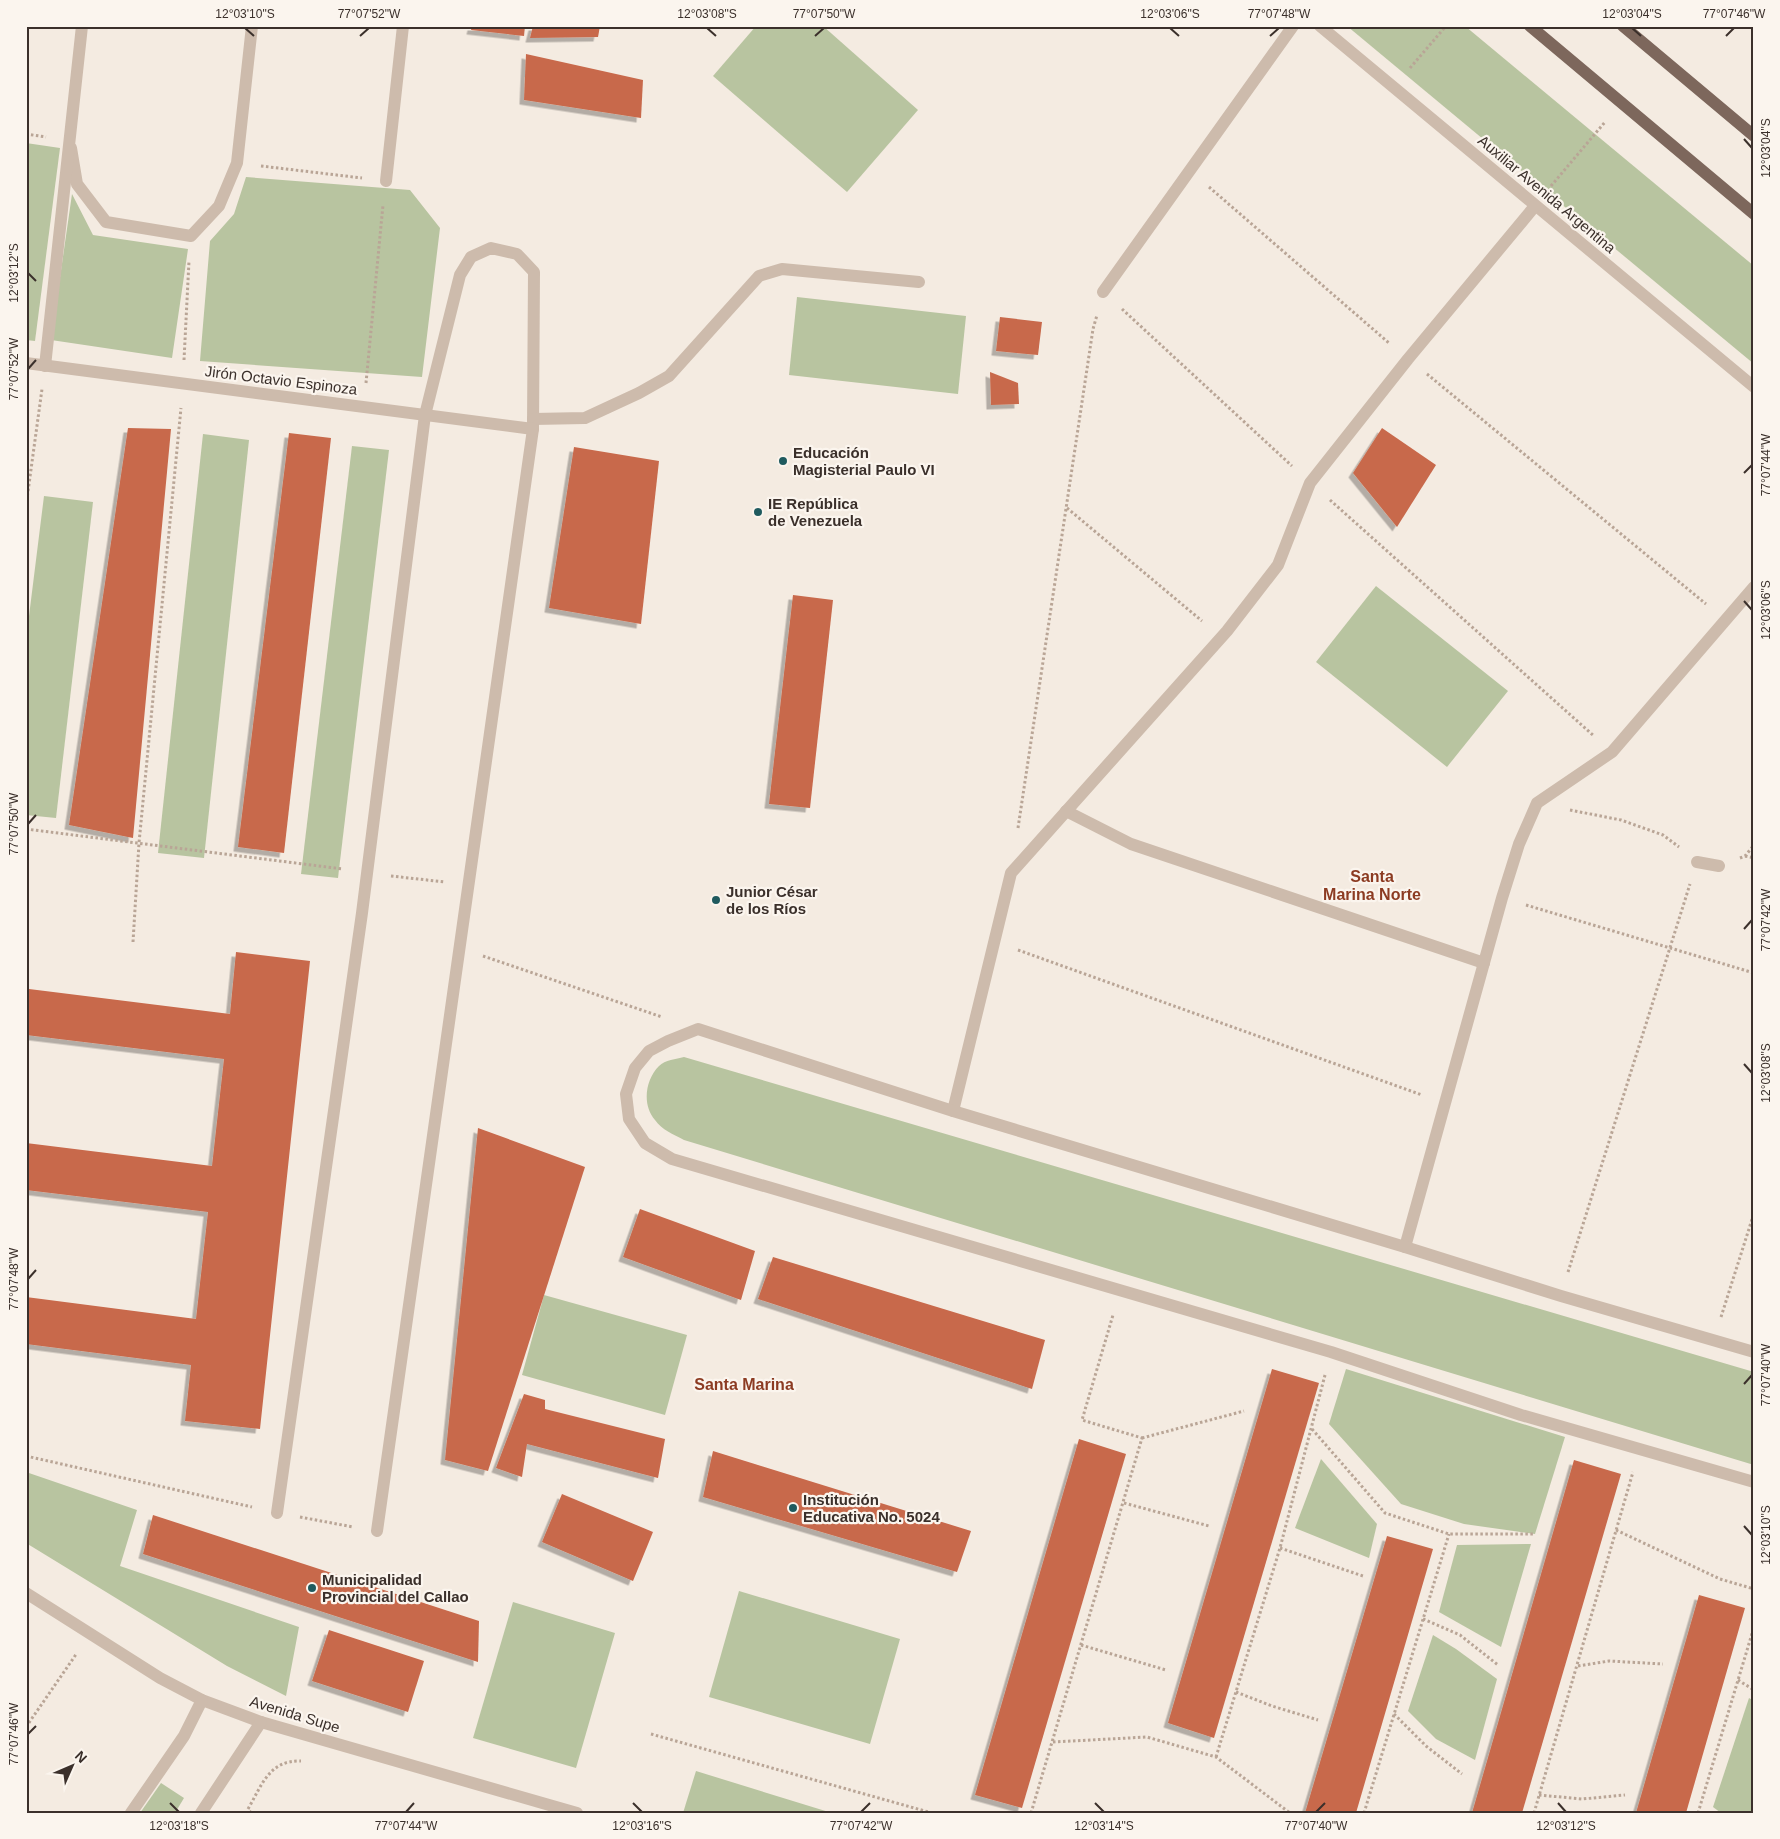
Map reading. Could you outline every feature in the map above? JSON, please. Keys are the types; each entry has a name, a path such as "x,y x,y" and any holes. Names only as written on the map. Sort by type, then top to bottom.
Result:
{"main road":[{"path":"1530,26 1754,214"},
{"path":"1623,26 1754,136"}],"street":[{"path":"45,366 82,26"},
{"path":"69,140 76,184 106,222 190,236 219,206 237,163 252,26"},
{"path":"386,181 403,26"},
{"path":"1103,292 1293,26"},
{"name":"Auxiliar Avenida Argentina","path":"1320,26 1754,387"},
{"path":"953,1111 1011,873 1221,638 1278,565 1310,483 1408,359 1535,206"},
{"path":"277,1513 367,872 425,414 460,275 471,257 491,248 516,254 534,272 533,424 377,1531"},
{"name":"Jirón Octavio Espinoza","path":"26,363 425,414 533,424 585,418 639,393 669,376 759,276 782,269 918,282"},
{"path":"1405,1247 1502,898 1519,844 1537,803 1612,752 1754,587"},
{"path":"1066,811 1131,844 1484,963"},
{"path":"1697,862 1719,866"},
{"path":"1754,1352 1561,1296 953,1111 698,1029 668,1041 649,1052 635,1068 626,1094 629,1119 644,1143 672,1160 1331,1352 1521,1415 1754,1482"},
{"name":"Avenida Supe","path":"26,1593 160,1678 202,1700 261,1722 577,1813"},
{"path":"131,1813 184,1736 202,1700"},
{"path":"201,1813 261,1722"}],"path":[{"path":"1394,88 1446,26"},
{"path":"1535,206 1621,102"},
{"path":"237,163 386,181 364,406"},
{"path":"1189,171 1408,359 1726,620"},
{"path":"133,942 139,843 183,384 190,236"},
{"path":"1011,873 1093,329 1103,292 1310,483 1612,752"},
{"path":"26,506 45,366"},
{"path":"1066,508 1221,638"},
{"path":"1537,803 1621,820 1663,834 1697,862 1561,1296"},
{"path":"26,828 467,885"},
{"path":"1745,856 1754,858"},
{"path":"1502,898 1754,973"},
{"path":"994,942 1445,1103"},
{"path":"459,948 698,1029"},
{"path":"1714,1340 1754,1213"},
{"path":"1120,1291 1082,1420 1142,1438 1244,1411"},
{"path":"1216,1757 1280,1548 1331,1352"},
{"path":"1312,1428 1385,1513 1449,1534 1535,1534"},
{"path":"1031,1813 1054,1742 1142,1438"},
{"path":"1534,1813 1640,1449"},
{"path":"26,1456 277,1513 377,1531"},
{"path":"1124,1503 1209,1526"},
{"path":"1616,1530 1720,1579 1754,1589"},
{"path":"1364,1813 1449,1534"},
{"path":"1280,1548 1363,1576"},
{"path":"1423,1619 1460,1636 1498,1665"},
{"path":"1699,1812 1754,1627"},
{"path":"26,1727 90,1633"},
{"path":"1081,1645 1166,1670"},
{"path":"1578,1666 1609,1661 1663,1664"},
{"path":"1738,1680 1754,1690"},
{"path":"1236,1692 1272,1706 1318,1720"},
{"path":"1394,1714 1426,1746 1462,1774"},
{"path":"651,1734 932,1813"},
{"path":"1054,1742 1147,1738 1216,1757 1290,1813"},
{"path":"251,1813 248,1809 271,1770"},
{"path":"1539,1796 1582,1799 1625,1795"}],"green space":[{"path":"756,26 823,26 918,110 847,192 713,76"},
{"path":"1347,26 1465,26 1754,266 1754,364"},
{"path":"26,143 60,148 35,341 26,340"},
{"path":"246,177 410,190 440,228 422,377 200,361 210,241 234,214"},
{"path":"72,194 93,235 188,249 172,358 51,340"},
{"path":"797,297 966,316 958,394 789,375"},
{"path":"203,434 249,440 204,858 158,853"},
{"path":"352,446 389,450 338,878 301,874"},
{"path":"44,496 93,502 56,818 26,815 26,640"},
{"path":"1376,586 1508,691 1447,767 1316,662"},
{"path":"684,1057 1754,1372 1754,1465 684,1140 668,1132 658,1123 648,1107 647,1093 651,1078 661,1064"},
{"path":"544,1295 687,1335 665,1415 522,1375"},
{"path":"1346,1369 1565,1437 1535,1534 1464,1524 1401,1504 1329,1424"},
{"path":"1321,1459 1377,1524 1369,1558 1295,1528"},
{"path":"26,1472 137,1510 120,1566 299,1627 286,1696 227,1666 26,1543"},
{"path":"1531,1544 1501,1647 1439,1612 1457,1545"},
{"path":"739,1591 900,1639 870,1744 709,1697"},
{"path":"513,1602 615,1633 576,1768 473,1738"},
{"path":"1433,1635 1497,1679 1475,1760 1436,1739 1408,1711"},
{"path":"1749,1698 1754,1701 1754,1813 1721,1813 1713,1807"},
{"path":"696,1771 832,1813 683,1813"},
{"path":"161,1783 184,1798 175,1813 140,1813"}],"building":[{"path":"472,26 525,26 524,36 471,30"},
{"path":"533,26 600,26 598,37 530,38"},
{"path":"526,54 643,80 641,118 524,100"},
{"path":"1000,317 1042,322 1038,355 996,351"},
{"path":"990,372 1018,383 1019,404 991,405"},
{"path":"128,428 171,429 133,838 69,825"},
{"path":"1382,428 1436,465 1397,527 1353,473"},
{"path":"289,433 331,438 284,853 238,847"},
{"path":"574,447 659,461 641,624 549,608"},
{"path":"793,595 833,600 810,808 769,804"},
{"path":"236,952 310,961 260,1429 185,1421 191,1365 26,1344 26,1297 196,1319 208,1212 26,1190 26,1143 212,1166 224,1059 26,1035 26,1010 29,989 230,1014"},
{"path":"478,1128 585,1167 488,1471 445,1460"},
{"path":"640,1209 755,1251 741,1300 623,1257"},
{"path":"773,1257 1045,1340 1032,1389 758,1299"},
{"path":"1272,1369 1319,1383 1214,1738 1168,1723"},
{"path":"524,1394 545,1400 545,1409 665,1439 658,1478 527,1444 522,1477 496,1468"},
{"path":"1079,1439 1126,1454 1022,1808 975,1795"},
{"path":"713,1451 971,1531 957,1572 703,1497"},
{"path":"1574,1460 1621,1474 1522,1813 1472,1813"},
{"path":"562,1494 653,1532 633,1581 542,1542"},
{"name":"Municipalidad Provincial del Callao","path":"153,1515 479,1621 478,1662 143,1554"},
{"path":"1387,1536 1433,1549 1356,1813 1305,1813"},
{"path":"1699,1595 1745,1608 1686,1813 1636,1813"},
{"path":"329,1630 424,1661 408,1712 312,1681"}],"place":[{"name":"Educación Magisterial Paulo VI","path":"783,461"},
{"name":"IE República de Venezuela","path":"758,512"},
{"name":"Junior César de los Ríos","path":"716,900"},
{"name":"Institución Educativa No. 5024","path":"793,1508"},
{"name":"Municipalidad Provincial del Callao","path":"312,1588"}],"district":[{"name":"Santa Marina Norte","path":"1372,885"},
{"name":"Santa Marina","path":"744,1384"}]}
